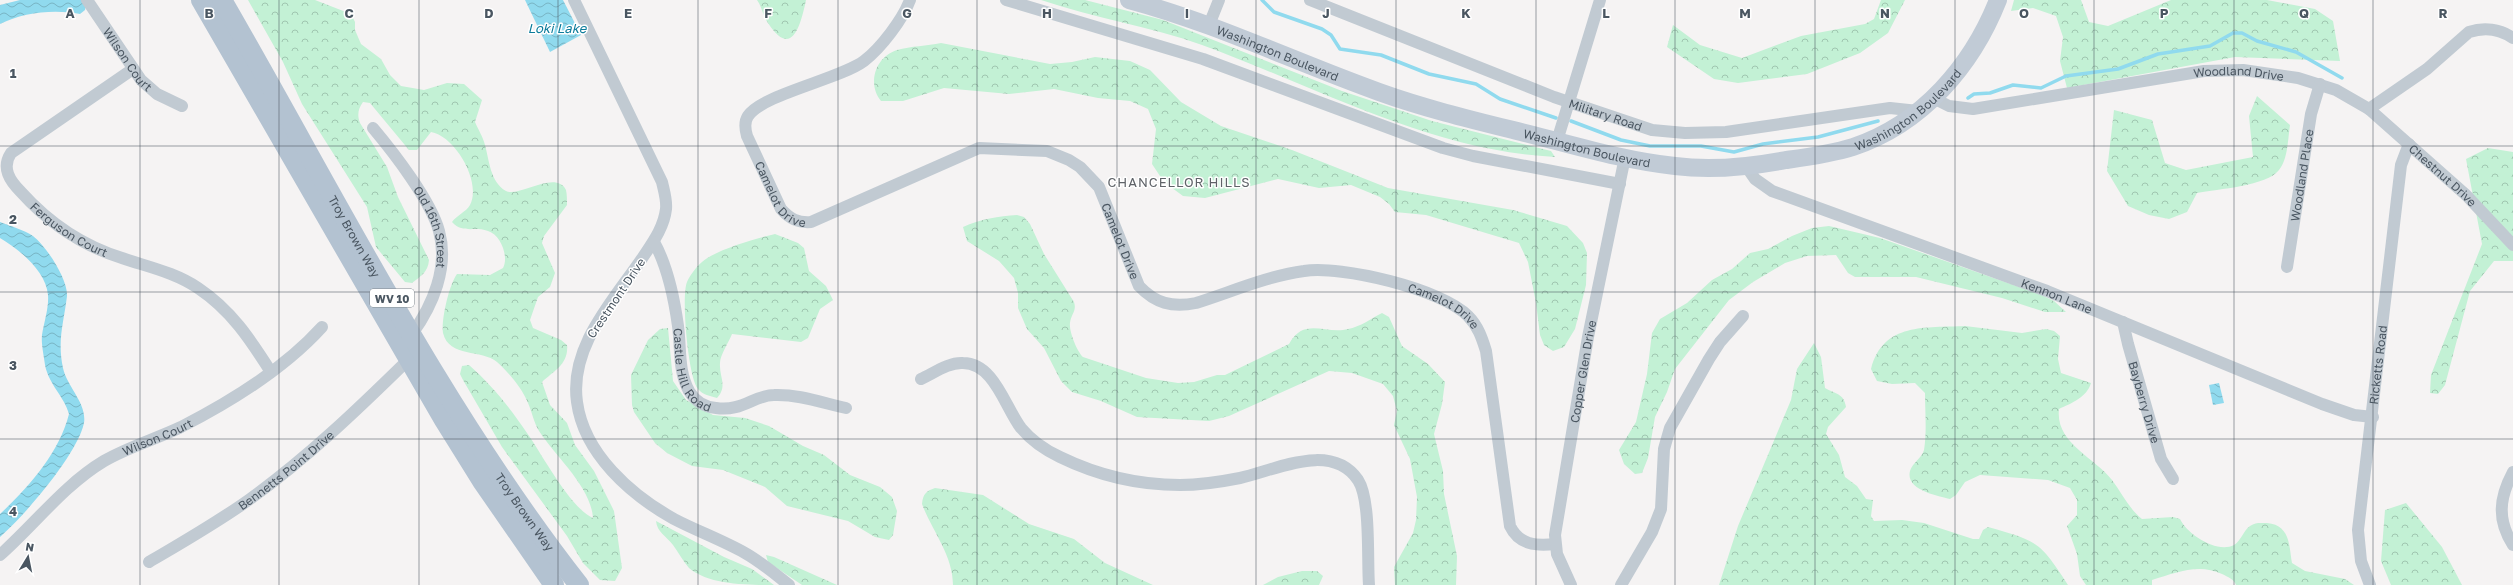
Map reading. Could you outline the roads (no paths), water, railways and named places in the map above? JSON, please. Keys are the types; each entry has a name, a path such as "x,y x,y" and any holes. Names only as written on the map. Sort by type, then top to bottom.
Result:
{"main road":[{"name":"Troy Brown Way","path":"201,0 408,360 482,482 554,585"},
{"name":"Troy Brown Way","path":"222,0 412,334 471,431 575,584"}],"street":[{"name":"Wilson Court","path":"87,0 133,69 157,94 182,106"},
{"name":"Crestmont Drive","path":"574,0 662,182 666,208 662,225 654,242 594,328 583,350 576,388 579,413 583,425 604,461 638,494 674,518 747,554 789,585"},
{"name":"Camelot Drive","path":"910,0 902,17 864,60 764,104 749,115 745,128 747,136 781,209 787,215 802,222 815,220 979,148 1036,149 1069,160 1091,176 1105,199 1139,286 1146,294 1168,305 1181,306 1196,303 1290,273 1322,269 1358,273 1448,301 1460,308 1476,326 1486,351 1510,526 1517,536 1528,543 1555,544"},
{"path":"1006,0 1203,59 1443,148 1494,160 1620,184"},
{"name":"Washington Boulevard","path":"1129,0 1209,25 1405,101 1557,141 1625,157 1698,168 1746,166 1823,154 1855,146 1901,123 1933,98 1968,58 1988,26 1998,0"},
{"path":"1209,25 1219,0"},
{"name":"Military Road","path":"1310,0 1641,128 1686,133 1726,132 1890,108 1918,111"},
{"path":"1557,141 1600,0"},
{"path":"2369,109 2427,69 2469,32 2477,29 2494,30 2513,38"},
{"name":"Ferguson Court","path":"133,69 11,153 6,165 9,178 43,214 86,243 108,254 173,274 199,289 238,323 271,372"},
{"name":"Woodland Drive","path":"1933,98 1949,106 1973,109 2175,75 2228,69 2277,74 2320,84 2346,95 2369,109"},
{"name":"Woodland Place","path":"2287,267 2311,114 2320,84"},
{"name":"Chestnut Drive","path":"2369,109 2466,195 2513,245"},
{"name":"Old 16th Street","path":"373,128 397,157 434,217 439,231 441,242 437,291 426,315 412,334"},
{"name":"Ricketts Road","path":"2370,585 2361,561 2358,541 2402,165 2409,144"},
{"name":"Copper Glen Drive","path":"1555,544 1588,337 1625,157"},
{"name":"Kennon Lane","path":"1746,166 1756,179 1772,191 2047,291 2322,404 2354,414 2373,417"},
{"name":"Castle Hill Road","path":"654,242 664,263 670,287 678,326 681,371 689,391 695,399 705,405 728,409 739,408 774,395 846,408"},
{"path":"1621,585 1652,532 1661,509 1664,449 1670,428 1709,359 1743,316"},
{"name":"Bayberry Drive","path":"2124,322 2128,344 2161,459 2173,479"},
{"name":"Wilson Court","path":"0,555 95,467 116,455 181,426 271,372 303,347 322,327"},
{"name":"Bennetts Point Drive","path":"149,562 213,524 282,474 354,413 408,360"},
{"path":"921,379 956,363 974,365 985,371 1021,428 1041,446 1077,465 1125,479 1161,484 1195,484 1240,478 1309,460 1324,460 1338,464 1352,473 1363,490 1369,585"},
{"path":"2513,472 2501,504 2503,524 2513,545"},
{"path":"1555,544 1571,585"}],"water":[{"path":"20,0 87,0 85,10 80,14 50,12 29,14 0,24 0,5"},
{"name":"Loki Lake","path":"525,0 563,0 581,35 550,52"},
{"path":"0,222 33,236 50,255 64,281 67,296 61,340 61,358 68,382 83,409 84,423 71,451 49,484 36,500 0,537 0,514 22,492 42,468 58,442 69,414 64,402 50,379 45,365 42,339 48,305 46,286 37,269 15,248 0,238"},
{"path":"2219,383 2224,403 2213,405 2209,385"}],"waterway":[{"path":"1262,0 1274,12 1322,29 1331,35 1340,49 1381,55 1429,74 1476,84 1500,99 1556,118"},
{"path":"1968,98 1974,94 1990,93 2013,85 2041,88 2066,76 2118,69 2158,54 2210,46 2233,33 2242,33 2257,41 2296,52 2342,78"},
{"path":"1571,121 1621,140 1650,146 1701,146 1734,152 1763,144 1818,137 1878,121"}],"district":[{"name":"CHANCELLOR HILLS","path":"1179,182"}]}
